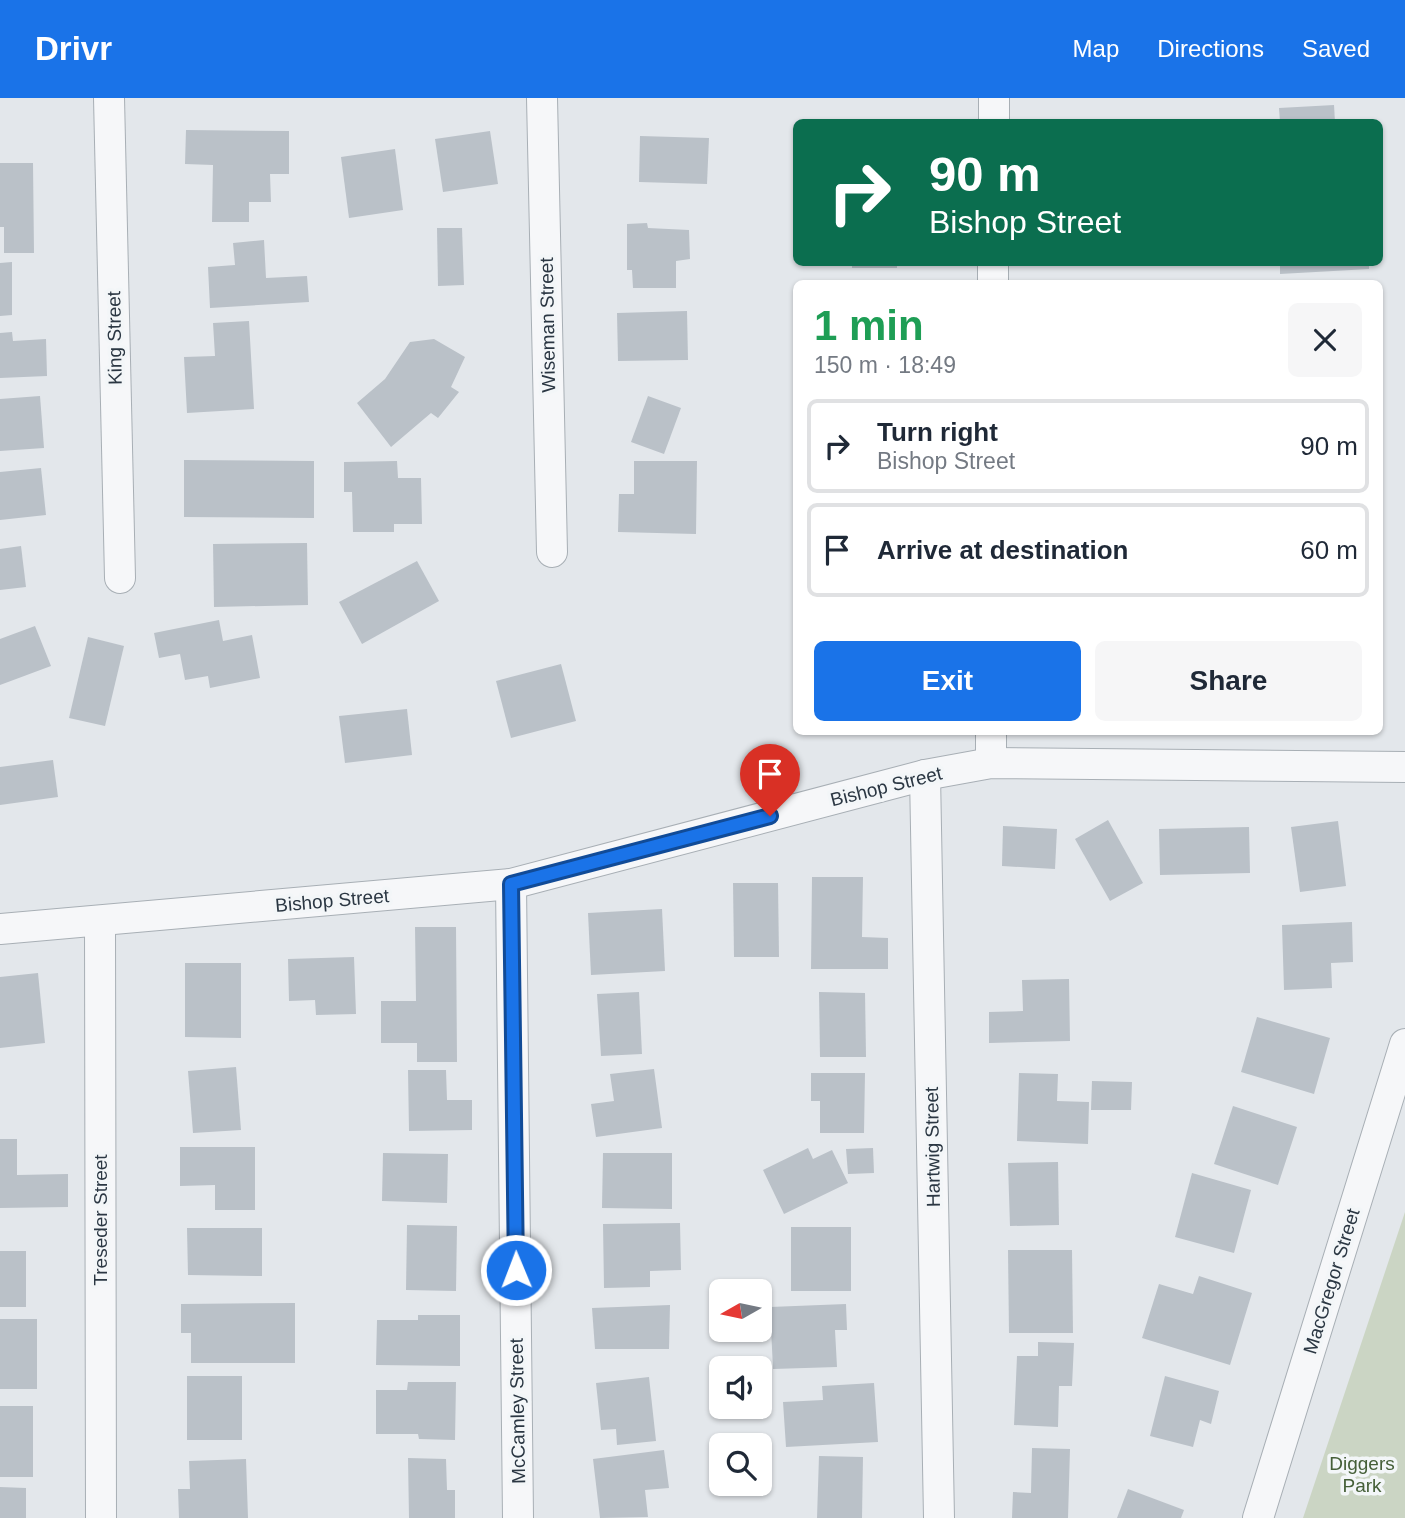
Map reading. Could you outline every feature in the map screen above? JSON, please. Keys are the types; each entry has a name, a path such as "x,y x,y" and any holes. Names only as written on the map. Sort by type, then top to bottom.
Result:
{"street":[{"name":"King Street","path":"109,98 120,578"},
{"name":"Wiseman Street","path":"542,98 552,552"},
{"path":"994,98 994,119"},
{"path":"990,763 991,735"},
{"name":"Bishop Street","path":"0,929 511,884 925,775 990,763 1405,767"},
{"name":"Hartwig Street","path":"925,775 939,1518"},
{"name":"McCamley Street","path":"511,884 518,1518"},
{"name":"Treseder Street","path":"100,922 101,1518"},
{"name":"MacGregor Street","path":"1258,1518 1405,1044"}],"green space":[{"name":"Diggers Park","path":"1405,1212 1405,1518 1303,1518"}],"building":[{"path":"1334,105 1335,119 1280,119 1279,108"},
{"path":"186,130 289,131 289,174 270,174 271,202 249,202 249,222 212,222 213,165 185,164"},
{"path":"490,131 498,184 443,192 435,139"},
{"path":"640,136 709,138 707,184 639,182"},
{"path":"395,149 403,210 349,218 341,157"},
{"path":"0,163 33,163 34,253 4,253 4,227 0,227"},
{"path":"647,223 648,228 689,230 690,259 676,261 676,288 633,288 632,270 627,270 627,224"},
{"path":"437,228 462,228 464,285 438,286"},
{"path":"264,240 266,278 307,276 309,302 210,308 208,267 235,265 233,243"},
{"path":"12,262 12,315 0,316 0,263"},
{"path":"852,266 897,266 897,268"},
{"path":"1280,266 1369,266 1369,269 1280,274"},
{"path":"687,311 688,360 618,361 617,313"},
{"path":"249,321 254,409 187,413 184,357 215,356 213,323"},
{"path":"12,332 13,341 46,339 47,376 0,378 0,333"},
{"path":"434,339 465,357 451,387 459,392 438,418 431,413 391,447 357,403 385,379 410,342"},
{"path":"40,396 44,448 0,451 0,399"},
{"path":"648,396 681,408 664,454 631,442"},
{"path":"184,460 314,461 314,518 184,517"},
{"path":"397,461 398,478 421,478 422,524 394,524 394,532 353,532 352,492 344,492 344,462"},
{"path":"634,461 697,461 696,534 618,532 619,494 634,494"},
{"path":"41,468 46,515 0,520 0,472"},
{"path":"307,543 308,605 214,607 213,544"},
{"path":"21,546 26,587 0,590 0,549"},
{"path":"417,561 439,601 362,644 339,602"},
{"path":"219,620 223,641 252,635 260,678 210,688 208,676 185,680 180,654 159,658 154,633"},
{"path":"35,626 51,666 0,685 0,639"},
{"path":"88,637 124,646 105,726 69,718"},
{"path":"561,664 576,721 511,738 496,681"},
{"path":"407,709 412,755 345,763 339,716"},
{"path":"53,760 58,797 0,805 0,767"},
{"path":"1108,820 1143,883 1110,901 1075,839"},
{"path":"1338,821 1346,886 1300,892 1291,827"},
{"path":"1003,826 1057,829 1055,869 1002,866"},
{"path":"1249,827 1250,873 1160,875 1159,829"},
{"path":"812,877 863,877 862,937 888,938 888,969 811,969"},
{"path":"733,883 778,883 779,957 734,957"},
{"path":"662,909 665,971 591,975 588,913"},
{"path":"1352,922 1353,962 1331,963 1332,988 1284,990 1282,925"},
{"path":"415,927 456,927 457,1062 417,1062 417,1043 381,1043 381,1001 416,1001"},
{"path":"354,957 356,1014 316,1015 315,1000 289,1001 288,959"},
{"path":"185,963 241,963 241,1038 185,1037"},
{"path":"38,973 45,1043 0,1048 0,977"},
{"path":"1069,979 1070,1041 989,1043 989,1012 1023,1011 1022,980"},
{"path":"639,992 642,1054 601,1056 597,994"},
{"path":"819,992 865,993 866,1057 820,1057"},
{"path":"1257,1017 1330,1038 1314,1094 1241,1072"},
{"path":"236,1067 241,1130 193,1133 188,1071"},
{"path":"654,1069 662,1128 596,1137 591,1104 614,1101 610,1074"},
{"path":"408,1070 446,1070 447,1100 472,1100 472,1130 409,1131"},
{"path":"811,1073 865,1073 864,1133 820,1133 820,1101 811,1101"},
{"path":"1019,1073 1058,1074 1057,1101 1089,1102 1088,1144 1017,1141"},
{"path":"1092,1081 1132,1082 1131,1110 1091,1110"},
{"path":"1233,1106 1297,1127 1278,1185 1214,1164"},
{"path":"0,1139 17,1139 17,1175 68,1174 68,1207 0,1208"},
{"path":"180,1147 255,1147 255,1210 215,1210 215,1185 180,1186"},
{"path":"808,1148 813,1159 832,1150 848,1183 784,1214 763,1170"},
{"path":"873,1148 874,1173 848,1174 846,1149"},
{"path":"383,1153 448,1154 447,1203 382,1201"},
{"path":"603,1153 672,1153 672,1209 602,1208"},
{"path":"1058,1162 1059,1225 1010,1226 1008,1163"},
{"path":"1192,1173 1251,1190 1234,1253 1175,1237"},
{"path":"680,1223 681,1270 650,1271 650,1287 604,1288 603,1224"},
{"path":"407,1225 457,1226 456,1291 406,1290"},
{"path":"791,1227 851,1227 851,1291 791,1291"},
{"path":"187,1228 262,1228 262,1276 188,1275"},
{"path":"1008,1250 1072,1250 1073,1333 1009,1333"},
{"path":"0,1251 26,1251 26,1307 0,1307"},
{"path":"1199,1276 1252,1293 1230,1365 1142,1338 1159,1284 1193,1294"},
{"path":"295,1303 295,1363 191,1363 191,1333 181,1333 181,1304"},
{"path":"846,1304 847,1330 835,1330 837,1367 773,1369 772,1307"},
{"path":"670,1305 669,1349 595,1349 592,1308"},
{"path":"418,1315 460,1315 460,1366 376,1365 377,1320 418,1320"},
{"path":"0,1319 37,1319 37,1389 0,1389"},
{"path":"1038,1342 1074,1343 1072,1386 1059,1386 1058,1427 1014,1425 1017,1356 1038,1356"},
{"path":"187,1376 242,1376 242,1440 187,1440"},
{"path":"1165,1376 1219,1391 1211,1424 1200,1420 1193,1447 1150,1436"},
{"path":"649,1377 656,1441 617,1445 616,1429 601,1430 596,1383"},
{"path":"408,1382 456,1382 455,1440 419,1439 418,1434 376,1434 376,1390 407,1390"},
{"path":"874,1383 878,1442 786,1447 783,1402 823,1400 822,1386"},
{"path":"0,1406 33,1406 33,1477 0,1477"},
{"path":"1032,1448 1070,1449 1068,1518 1012,1518 1013,1492 1031,1493"},
{"path":"664,1450 669,1488 645,1490 648,1517 600,1518 593,1459"},
{"path":"819,1456 863,1457 862,1518 817,1518"},
{"path":"408,1458 446,1459 447,1490 455,1490 455,1518 409,1518"},
{"path":"246,1459 248,1518 179,1518 178,1489 190,1489 189,1461"},
{"path":"0,1487 26,1488 26,1518 0,1518"},
{"path":"1128,1489 1184,1510 1181,1518 1117,1518"}],"route":[{"path":"516,1270 511,884 770,816"}]}
